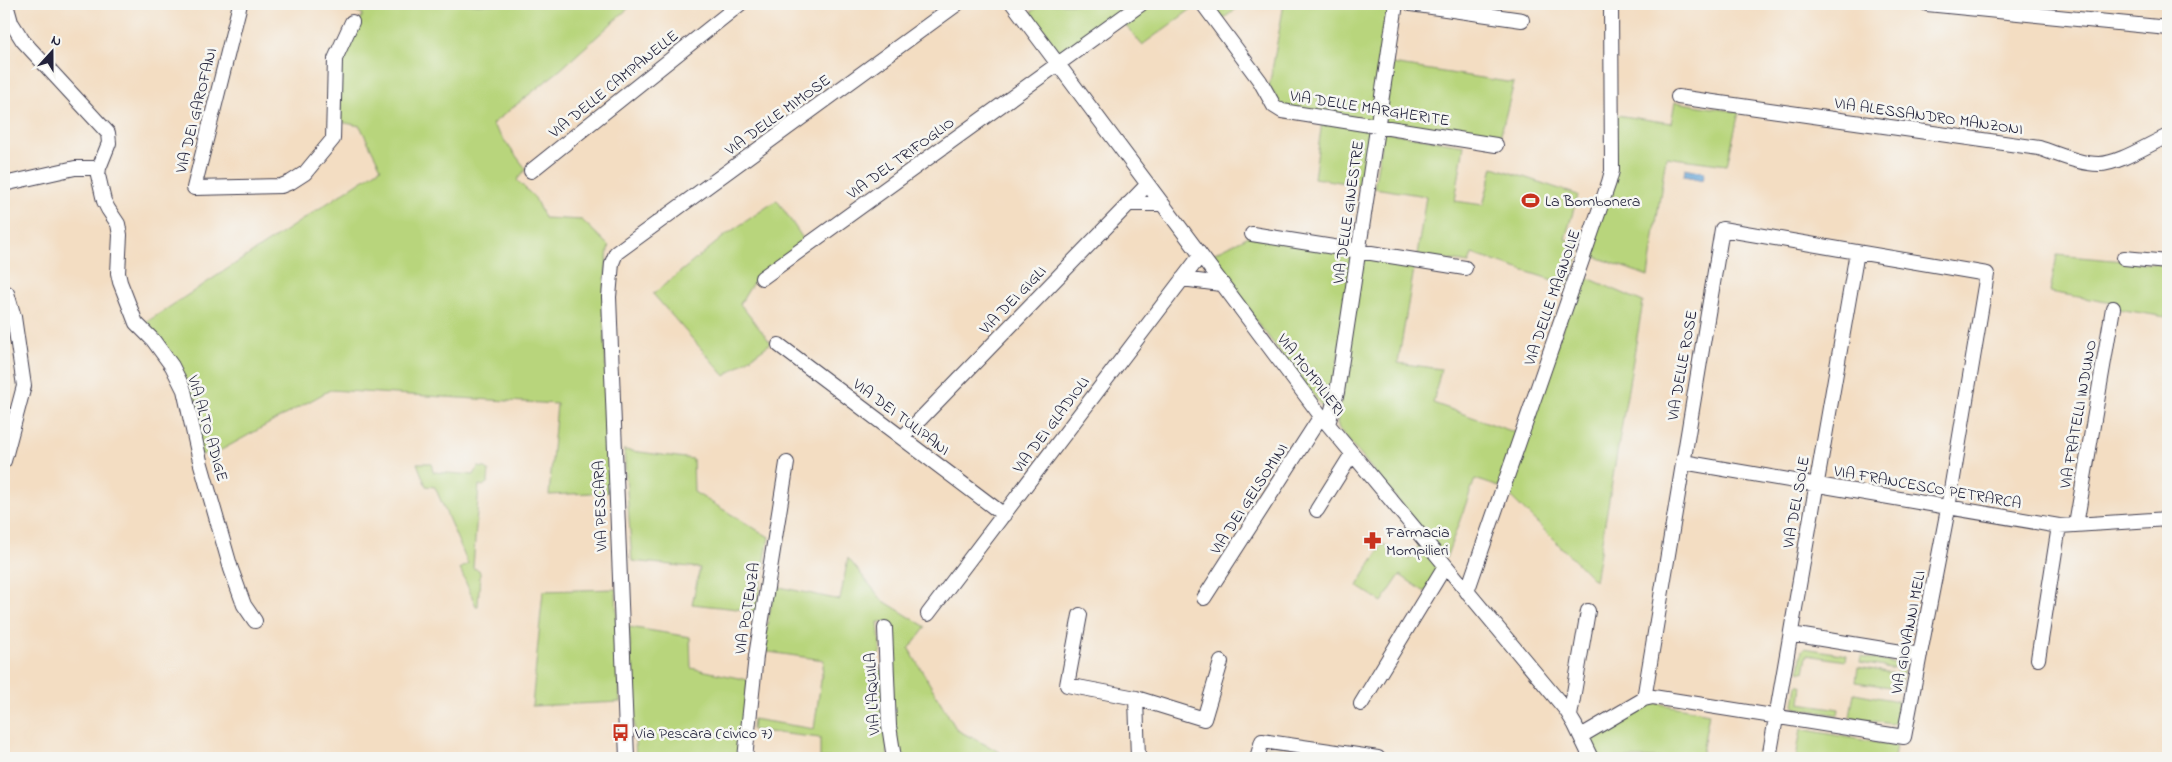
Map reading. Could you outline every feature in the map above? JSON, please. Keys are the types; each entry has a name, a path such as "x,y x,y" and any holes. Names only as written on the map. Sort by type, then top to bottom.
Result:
{"street":[{"path":"4,184 75,168 98,168 109,143 108,133 22,41 11,22 6,4"},
{"name":"VIA DEI GAROFANI","path":"240,4 194,188 282,186 305,173 333,139 335,59 352,22"},
{"name":"VIA DELLE CAMPANELLE","path":"531,171 740,4"},
{"name":"VIA DELLE MIMOSE","path":"616,253 958,4"},
{"name":"VIA MOMPILIERI","path":"1013,4 1324,420 1570,716 1591,758"},
{"name":"VIA DEL TRIFOGLIO","path":"762,278 1141,4"},
{"name":"VIA DELLE MARGHERITE","path":"1203,4 1260,81 1274,106 1282,111 1496,145"},
{"name":"VIA DELLE GINESTRE","path":"1324,420 1337,392 1360,251 1376,126 1396,4"},
{"path":"1412,4 1522,20"},
{"name":"VIA DELLE MAGNOLIE","path":"1467,592 1612,171 1611,4"},
{"path":"1927,4 2168,28"},
{"name":"VIA ALESSANDRO MANZONI","path":"1678,98 2039,148 2083,162 2102,164 2168,136"},
{"name":"VIA ALTO ADIGE","path":"98,168 104,201 118,224 120,234 118,273 120,282 136,323 153,340 172,366 184,390 200,461 231,569 244,606 255,622"},
{"name":"VIA DEI GIGLI","path":"902,438 1147,184"},
{"path":"1128,204 1161,204"},
{"name":"VIA DELLE ROSE","path":"1644,699 1722,229 1987,274"},
{"path":"1252,234 1465,268"},
{"name":"VIA DEL SOLE","path":"1769,758 1857,252"},
{"name":"VIA PESCARA","path":"616,253 612,263 609,297 627,758"},
{"name":"VIA DEI GLADIOLI","path":"928,614 1200,256"},
{"path":"2124,258 2168,262"},
{"name":"VIA GIOVANNI MELI","path":"1644,699 1653,697 1904,737 1948,508 1987,274"},
{"path":"1182,279 1221,284"},
{"path":"4,461 24,386 9,317 7,293"},
{"name":"VIA FRATELLI INDUNO","path":"2076,525 2113,308"},
{"name":"VIA DEI TULIPANI","path":"779,345 1004,515"},
{"name":"VIA DEI GELSOMINI","path":"1204,598 1324,420"},
{"path":"1317,510 1352,454"},
{"name":"VIA FRANCESCO PETRARCA","path":"1683,462 2060,526 2168,519"},
{"name":"VIA POTENZA","path":"745,758 756,656 787,463"},
{"path":"2038,659 2060,526"},
{"path":"1361,704 1446,566"},
{"path":"1570,716 1588,611"},
{"path":"1080,615 1067,685 1136,698 1204,719 1221,662"},
{"name":"VIA L'AQUILA","path":"885,628 889,726 894,758"},
{"path":"1791,634 1920,655"},
{"path":"1136,698 1138,758"},
{"path":"1581,736 1644,699"},
{"path":"1257,758 1262,741 1378,758"}],"green space":[{"path":"335,4 633,4 560,70 492,124 526,169 517,180 535,198 544,218 582,220 610,247 608,249 603,303 611,492 549,495 557,404 330,390 216,453 200,455 185,378 142,325 381,168 360,126 341,122 338,67 363,14"},
{"path":"1042,4 1134,4 1061,55 1031,12"},
{"path":"1149,4 1197,5 1142,45 1123,22"},
{"path":"1208,4 1243,4 1220,21"},
{"path":"1284,4 1393,4 1374,122 1283,107 1269,87"},
{"path":"1392,64 1514,83 1499,141 1383,124"},
{"path":"1675,102 1739,112 1727,165 1666,157 1648,276 1588,254 1616,115 1671,123"},
{"path":"1322,122 1373,130 1365,186 1314,178"},
{"path":"1383,132 1464,145 1455,201 1483,205 1493,167 1578,195 1565,239 1582,245 1568,285 1472,254 1469,263 1417,255 1426,196 1374,188"},
{"path":"777,200 804,240 754,281 740,304 771,343 725,376 653,294 727,234"},
{"path":"1249,236 1355,255 1332,394 1323,408 1207,257"},
{"path":"2057,255 2168,265 2166,317 2118,309 2118,304 2050,292"},
{"path":"1364,257 1415,263 1398,363 1441,369 1433,403 1517,433 1499,487 1475,479 1446,558 1339,429 1337,423"},
{"path":"1581,275 1643,302 1595,581 1506,492"},
{"path":"624,450 693,459 694,492 769,537 756,611 692,604 700,568 632,561"},
{"path":"417,463 431,463 433,472 474,475 478,467 486,468 489,471 488,482 483,486 479,485 473,568 479,570 480,573 478,606 476,606 460,569 468,564 435,487 426,486"},
{"path":"1383,544 1409,560 1420,544 1441,567 1425,592 1400,575 1382,602 1357,586"},
{"path":"848,558 882,600 926,627 909,649 957,730 1000,752 997,758 898,758 893,725 889,622 878,622 881,653 873,659 873,668 883,670 888,758 820,758 820,738 752,730 753,719 814,729 824,660 762,651 775,586 840,600"},
{"path":"616,589 620,702 532,706 543,591"},
{"path":"629,627 690,637 691,668 748,680 740,758 636,758"},
{"path":"1805,648 1847,655 1846,661 1807,655 1804,672 1799,671 1802,650"},
{"path":"1861,657 1901,664 1904,667 1900,687 1895,687 1897,669 1860,663"},
{"path":"1858,667 1893,673 1890,687 1856,682"},
{"path":"1797,685 1802,685 1800,703 1839,709 1838,715 1796,708 1794,705"},
{"path":"1854,693 1898,701 1895,722 1891,724 1850,717"},
{"path":"1655,703 1709,713 1701,758 1597,758 1589,743 1596,736 1611,723 1627,713"},
{"path":"1801,729 1896,746 1894,758 1796,758"},
{"path":"1267,747 1320,755 1320,758 1260,758"}],"water":[{"path":"1685,168 1705,172 1703,180 1684,176"}],"place":[{"name":"La Bombonera","path":"1531,200"},
{"name":"Farmacia Mompilieri","path":"1372,540"},
{"name":"Via Pescara (civico 7)","path":"621,732"}]}
